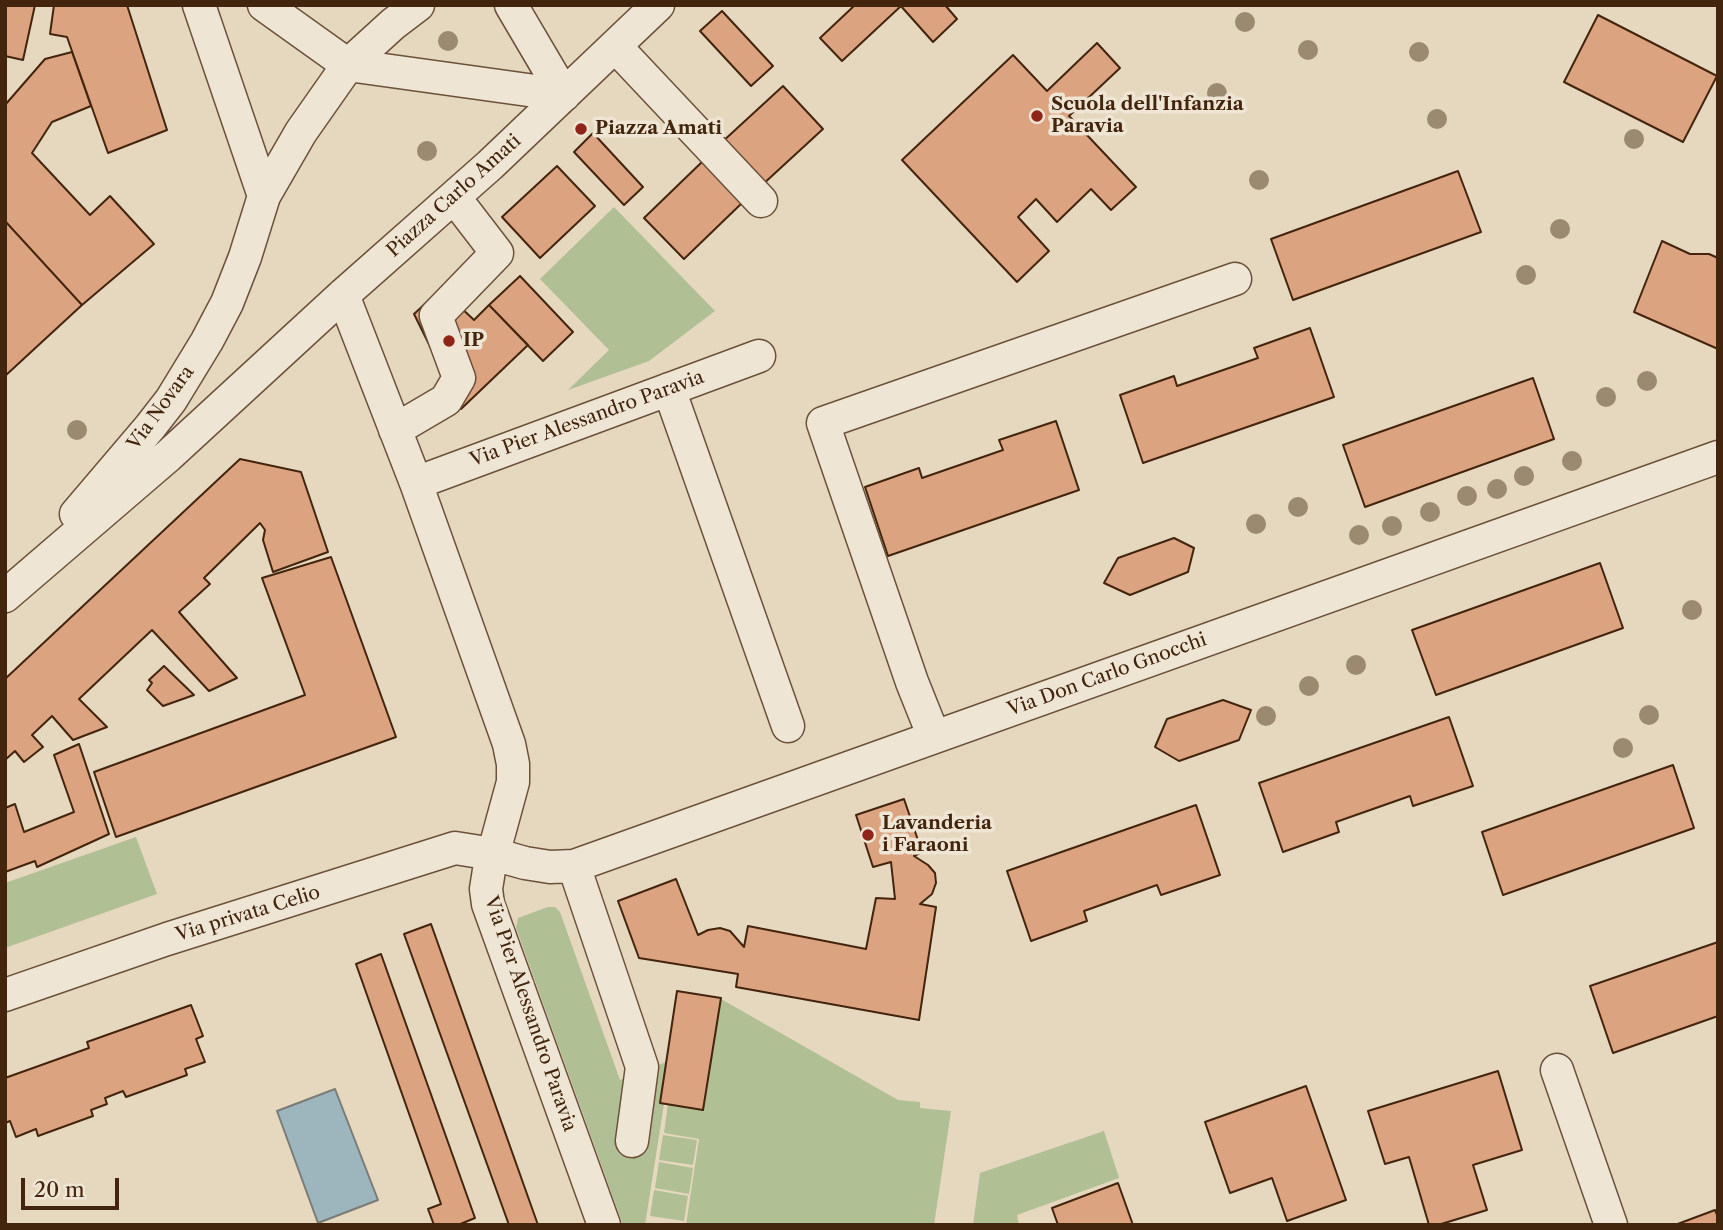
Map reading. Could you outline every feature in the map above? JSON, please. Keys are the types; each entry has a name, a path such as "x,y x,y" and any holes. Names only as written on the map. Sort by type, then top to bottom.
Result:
{"street":[{"path":"199,5 264,196"},
{"path":"264,5 348,65 564,95"},
{"path":"264,196 301,132 348,65 418,5"},
{"path":"511,5 564,95"},
{"name":"Piazza Carlo Amati","path":"343,295 491,165 658,5"},
{"path":"615,46 761,201"},
{"name":"Via Novara","path":"8,594 171,400 207,341 226,303 245,257 264,196"},
{"path":"395,430 446,400 459,378 436,316 497,253 454,197"},
{"path":"934,737 912,682 822,423 1235,279"},
{"name":"Via Novara","path":"8,594 169,456 343,295"},
{"name":"Via Pier Alessandro Paravia","path":"343,295 416,483 509,744 513,782 489,870 486,889 488,905 604,1225"},
{"name":"Via Pier Alessandro Paravia","path":"416,483 758,356"},
{"path":"669,389 788,726"},
{"name":"Via Don Carlo Gnocchi","path":"493,854 550,867 574,866 1718,457"},
{"name":"Via privata Celio","path":"5,995 167,939 455,848 493,854"},
{"path":"574,866 642,1067 632,1141"},
{"path":"1557,1070 1611,1225"}],"green space":[{"path":"614,207 715,311 649,361 568,390 609,350 540,279"},
{"path":"136,837 157,894 5,948 5,883"},
{"path":"555,907 560,912 620,1080 666,1062 660,1103 664,1104 645,1225 623,1225 516,928 518,918"},
{"path":"721,999 898,1100 920,1102 920,1108 951,1111 934,1225 686,1225 699,1139 664,1133 668,1104 703,1110"},
{"path":"1104,1131 1119,1178 1017,1215 1019,1225 973,1225 980,1173"},
{"path":"663,1135 697,1140 693,1165 659,1160"},
{"path":"659,1162 693,1168 689,1194 655,1188"},
{"path":"654,1190 688,1196 684,1221 650,1216"}],"water":[{"path":"335,1089 378,1200 318,1223 277,1111"}],"building":[{"path":"5,5 35,5 23,60 5,56"},
{"path":"54,5 127,5 167,130 108,153 67,37 50,34"},
{"path":"855,5 901,6 842,61 820,38"},
{"path":"900,5 945,5 957,19 933,42"},
{"path":"722,11 773,66 751,86 700,31"},
{"path":"1598,15 1717,76 1683,142 1564,82"},
{"path":"1097,43 1120,68 1069,116 1136,187 1111,210 1091,189 1057,222 1036,199 1018,217 1049,251 1017,282 902,160 1013,55 1047,91"},
{"path":"72,52 91,106 52,122 32,153 90,215 110,196 154,244 82,305 5,221 5,105 45,59"},
{"path":"783,86 823,129 761,186 721,143"},
{"path":"593,133 643,187 624,205 574,152"},
{"path":"704,160 743,202 684,259 644,218"},
{"path":"557,166 595,206 540,258 502,217"},
{"path":"1458,171 1481,232 1293,300 1271,239"},
{"path":"5,221 82,305 5,376"},
{"path":"1662,241 1690,254 1709,254 1718,258 1718,349 1634,312"},
{"path":"520,276 573,332 543,361 489,305"},
{"path":"441,289 474,320 489,305 528,345 461,409 414,314"},
{"path":"1310,328 1334,397 1143,463 1120,395 1174,376 1177,386 1258,358 1254,348"},
{"path":"1533,378 1554,439 1365,507 1343,445"},
{"path":"1056,421 1079,490 888,556 865,487 919,468 922,478 1003,450 999,440"},
{"path":"240,459 301,472 328,552 273,572 263,540 265,530 260,523 204,578 210,584 179,612 237,678 209,691 152,630 79,699 107,727 73,740 52,716 32,735 43,747 24,762 15,751 5,760 5,679"},
{"path":"1174,538 1194,548 1188,572 1130,595 1104,583 1118,558"},
{"path":"331,557 396,737 116,837 94,772 305,695 262,578"},
{"path":"1600,563 1623,628 1436,695 1412,630"},
{"path":"164,666 194,695 163,706 147,690 152,683 149,680"},
{"path":"1223,700 1251,710 1239,740 1179,761 1155,747 1167,719"},
{"path":"1449,717 1473,786 1413,806 1410,796 1336,822 1339,832 1283,852 1259,783"},
{"path":"79,744 109,834 37,867 35,861 5,872 5,808 15,804 24,832 74,812 54,755"},
{"path":"1673,765 1694,828 1503,895 1482,832"},
{"path":"904,799 922,852 914,856 935,873 936,883 932,894 920,904 936,907 919,1020 736,987 738,974 639,958 618,901 676,879 698,935 720,928 730,931 744,947 748,926 866,949 876,898 895,899 891,862 873,867 856,815"},
{"path":"1196,805 1220,875 1161,895 1157,885 1084,911 1087,921 1031,941 1007,871"},
{"path":"431,924 538,1225 509,1225 404,934"},
{"path":"1718,942 1718,1016 1613,1053 1590,986"},
{"path":"381,954 475,1218 458,1225 434,1225 428,1209 441,1204 356,964"},
{"path":"677,991 721,998 703,1110 660,1103"},
{"path":"191,1005 203,1036 196,1039 205,1062 185,1069 187,1075 126,1097 123,1091 105,1098 107,1104 91,1110 93,1116 38,1136 36,1129 16,1137 10,1121 5,1123 5,1078 89,1048 87,1042"},
{"path":"1498,1071 1522,1150 1473,1165 1487,1210 1438,1225 1429,1225 1409,1157 1385,1164 1368,1111"},
{"path":"1306,1086 1346,1200 1287,1221 1272,1178 1230,1193 1205,1122"},
{"path":"1118,1183 1133,1225 1058,1225 1052,1208"},
{"path":"1715,1210 1718,1225 1675,1225"}],"place":[{"name":"Scuola dell'Infanzia Paravia","path":"1037,116"},
{"name":"Piazza Amati","path":"581,129"},
{"name":"IP","path":"449,341"},
{"name":"Lavanderia i Faraoni","path":"868,835"}]}
